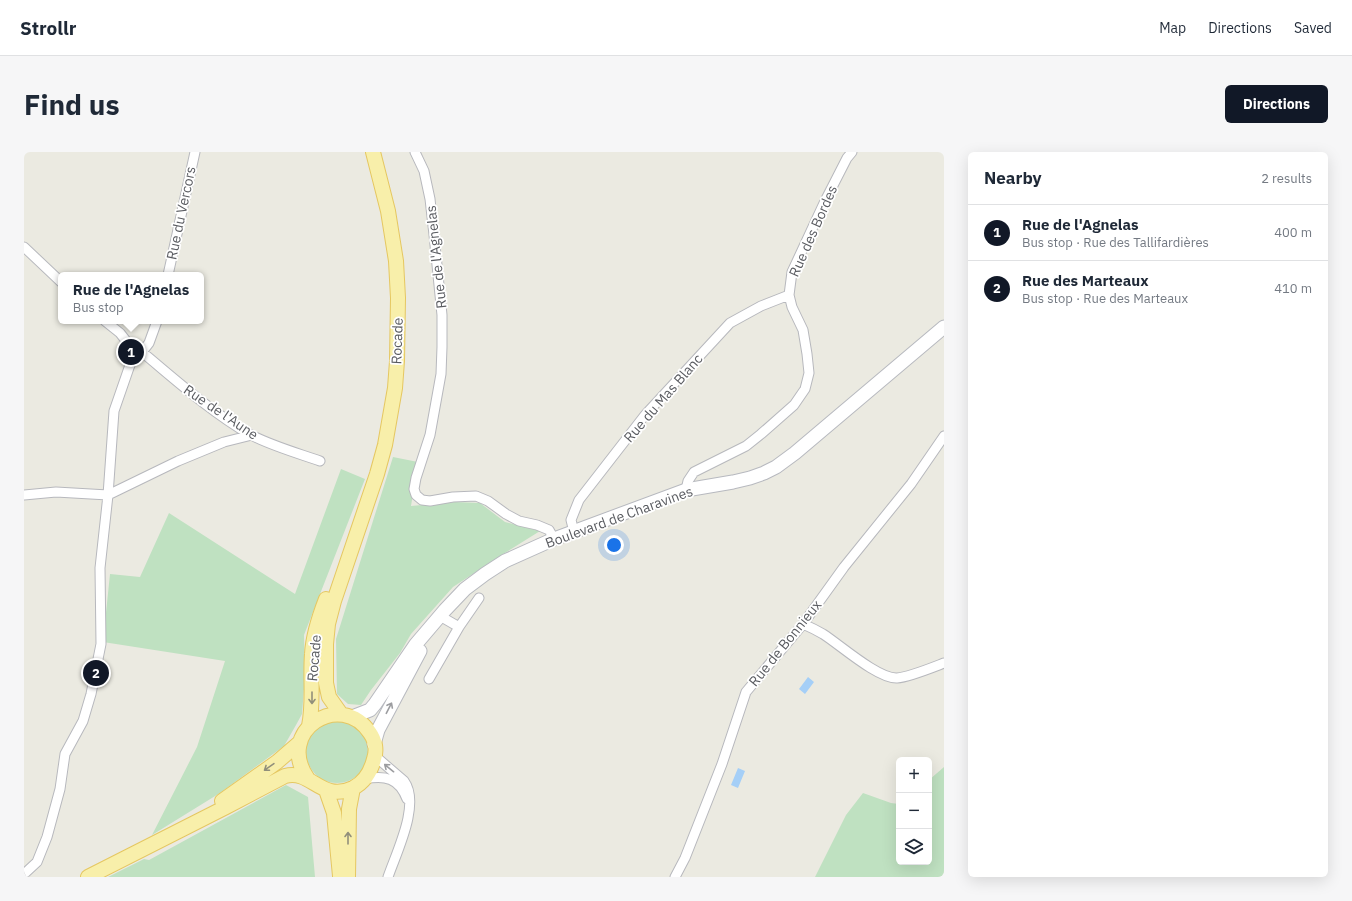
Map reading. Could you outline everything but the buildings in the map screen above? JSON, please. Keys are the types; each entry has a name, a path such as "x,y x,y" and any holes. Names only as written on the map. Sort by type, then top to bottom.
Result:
{"main road":[{"name":"Rocade","path":"346,716 332,703 327,692 325,671 328,624 334,601 377,474 386,437 395,388 398,332 398,291 392,234 381,182 372,152"},
{"name":"Boulevard de Charavines","path":"309,726 319,719 329,715 346,716 370,710 376,704 416,644 465,589 505,561 554,539 686,490 750,478 776,467 795,453 944,327"},
{"name":"Rocade","path":"309,726 312,710 312,654 317,626 333,582 358,528"},
{"name":"Boulevard de Charavines","path":"326,790 340,791 353,788 365,779 372,768 378,730 437,620"},
{"path":"346,716 360,722 366,728 375,750"},
{"path":"309,726 303,734 300,743 298,752 299,762 308,779 316,786 326,790 334,813 340,877"},
{"path":"175,833 277,762 300,743"},
{"path":"88,877 285,776 291,774 308,779"},
{"path":"348,877 349,809 353,788"}],"street":[{"name":"Rue du Vercors","path":"169,272 194,152"},
{"name":"Rue de l'Agnelas","path":"415,152 424,171 430,200 442,315 440,374 430,435 416,478 414,489 416,495 422,500 430,501 452,497 476,496 488,501 519,521 537,525 549,530 554,539"},
{"name":"Rue des Bordes","path":"686,490 688,481 694,472 746,446 794,405 805,389 809,373 803,330 788,295 792,272 825,200 847,158 852,152"},
{"path":"24,247 58,279"},
{"name":"Rue du Mas Blanc","path":"574,532 571,520 579,500 645,415 730,323 761,306 788,295"},
{"path":"25,870 37,862 47,837 60,789 65,754 83,721 93,687 101,644 100,568 108,495 114,411 131,362 131,352 127,342 120,333 109,324"},
{"path":"131,352 142,352 149,343 156,324"},
{"name":"Rue de l'Aune","path":"142,352 194,396 252,435 266,442 320,460"},
{"path":"24,495 56,492 108,495 122,487 192,455 224,442 252,435"},
{"name":"Rue de Bonnieux","path":"675,877 685,858 722,764 746,692 803,624 844,567 911,484 944,436"},
{"path":"429,680 459,628 479,598"},
{"path":"437,620 459,628"},
{"path":"803,624 822,634 868,666 889,677 897,678 944,663"},
{"path":"375,750 404,781 410,792 406,826 388,877"},
{"path":"365,779 383,777 397,783 402,789 409,806"}],"green space":[{"path":"393,457 418,462 411,506 455,502 480,503 505,522 540,531 453,587 411,634 400,653 361,705 348,704 337,694 336,639"},
{"path":"341,469 365,479 304,635 305,676 302,714 284,746 220,793 152,835 197,747 225,661 103,642 110,574 140,577 169,513 295,594"},
{"path":"331,721 343,721 359,730 366,740 368,752 366,764 359,774 343,783 331,783 320,778 311,769 306,758 306,746 311,735 320,726"},
{"path":"944,767 944,877 815,877 846,815 863,793 896,804 896,865 932,865 932,777"},
{"path":"286,785 308,797 315,877 108,877 144,859 149,860"}],"water":[{"path":"808,677 814,682 805,694 799,689"},
{"path":"738,768 745,771 738,788 731,785"}],"place":[{"name":"Rue de l'Agnelas","path":"131,352"},
{"name":"Rue des Marteaux","path":"96,673"}]}
